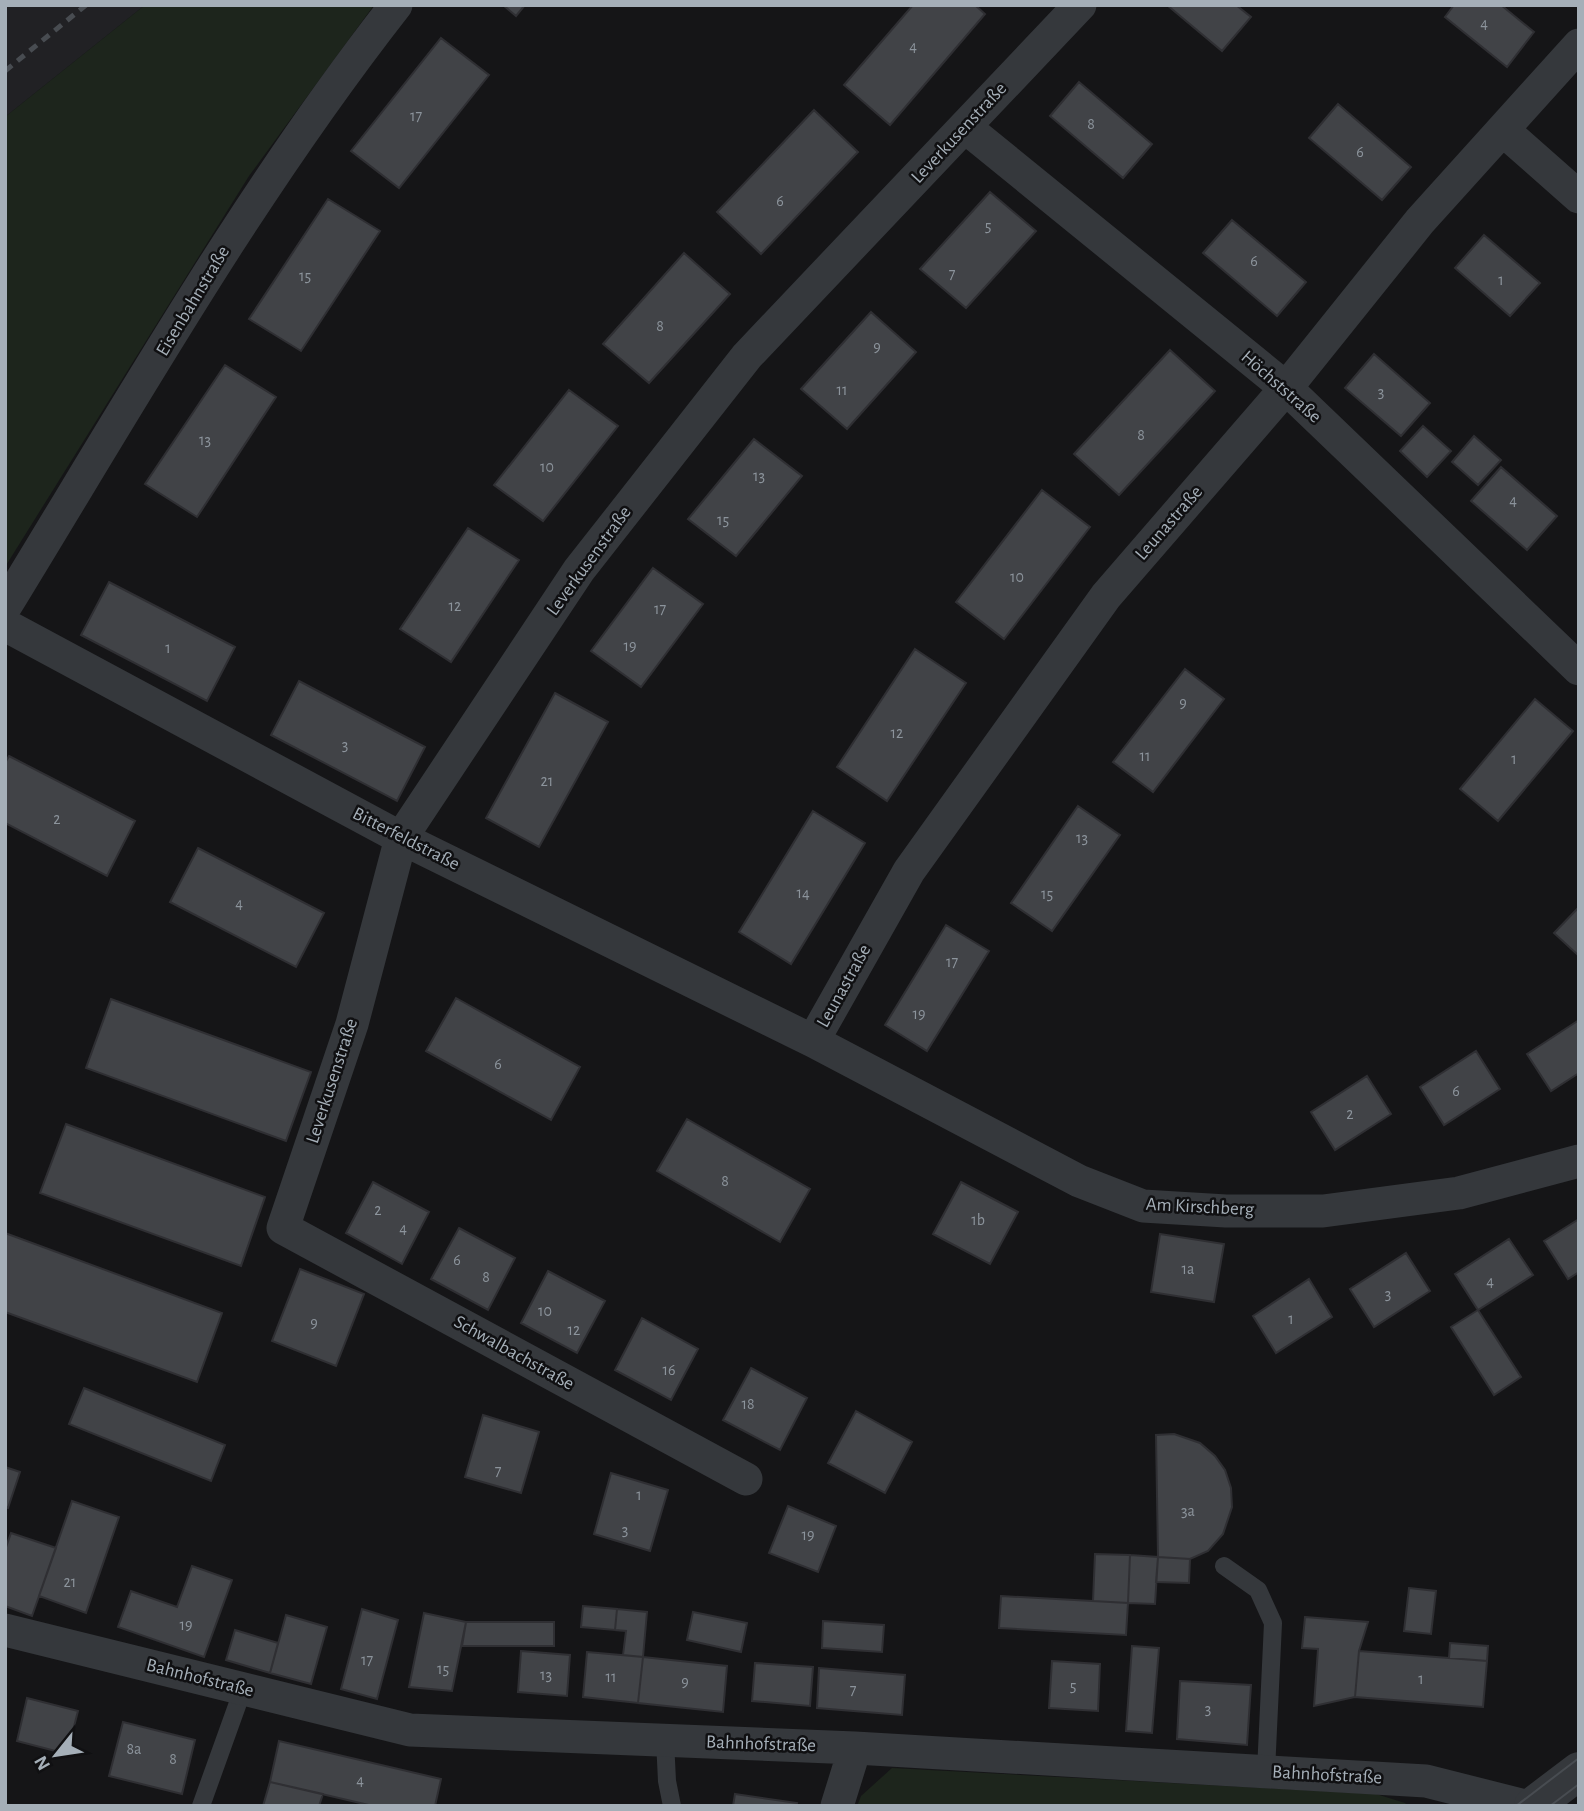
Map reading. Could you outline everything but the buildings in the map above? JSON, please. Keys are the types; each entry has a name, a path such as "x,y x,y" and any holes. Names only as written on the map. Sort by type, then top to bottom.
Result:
{"street":[{"name":"Eisenbahnstraße","path":"5,607 248,209 344,71 396,5"},
{"name":"Leverkusenstraße","path":"283,1228 352,1024 401,838 579,570 747,356 1080,5"},
{"name":"Leunastraße","path":"813,1041 909,870 1098,607 1286,388 1420,221 1579,45"},
{"name":"Höchststraße","path":"965,127 1286,388 1579,669"},
{"path":"1503,130 1579,197"},
{"name":"Bitterfeldstraße","path":"5,625 401,838 813,1041"},
{"name":"Am Kirschberg","path":"813,1041 1079,1181 1143,1206 1226,1211 1323,1211 1460,1193 1579,1161"},
{"name":"Schwalbachstraße","path":"283,1228 746,1479"},
{"name":"Bahnhofstraße","path":"5,1630 410,1730 855,1748 1426,1781 1525,1806"},
{"path":"837,1806 855,1748"},
{"path":"1533,1806 1579,1771"}],"lane":[{"path":"1224,1566 1258,1590 1273,1623 1266,1772"},
{"path":"201,1806 243,1689"},
{"path":"665,1740 667,1781 672,1806"}],"shaded area":[{"path":"5,5 145,5 5,117"},
{"path":"145,5 374,5 249,176 5,567 5,117"},
{"path":"892,1768 1376,1794 1408,1806 857,1806 861,1796"}],"tram line":[{"path":"1516,1806 1579,1758"},
{"path":"1550,1806 1579,1784"}],"railway":[{"path":"5,71 86,5"}]}
